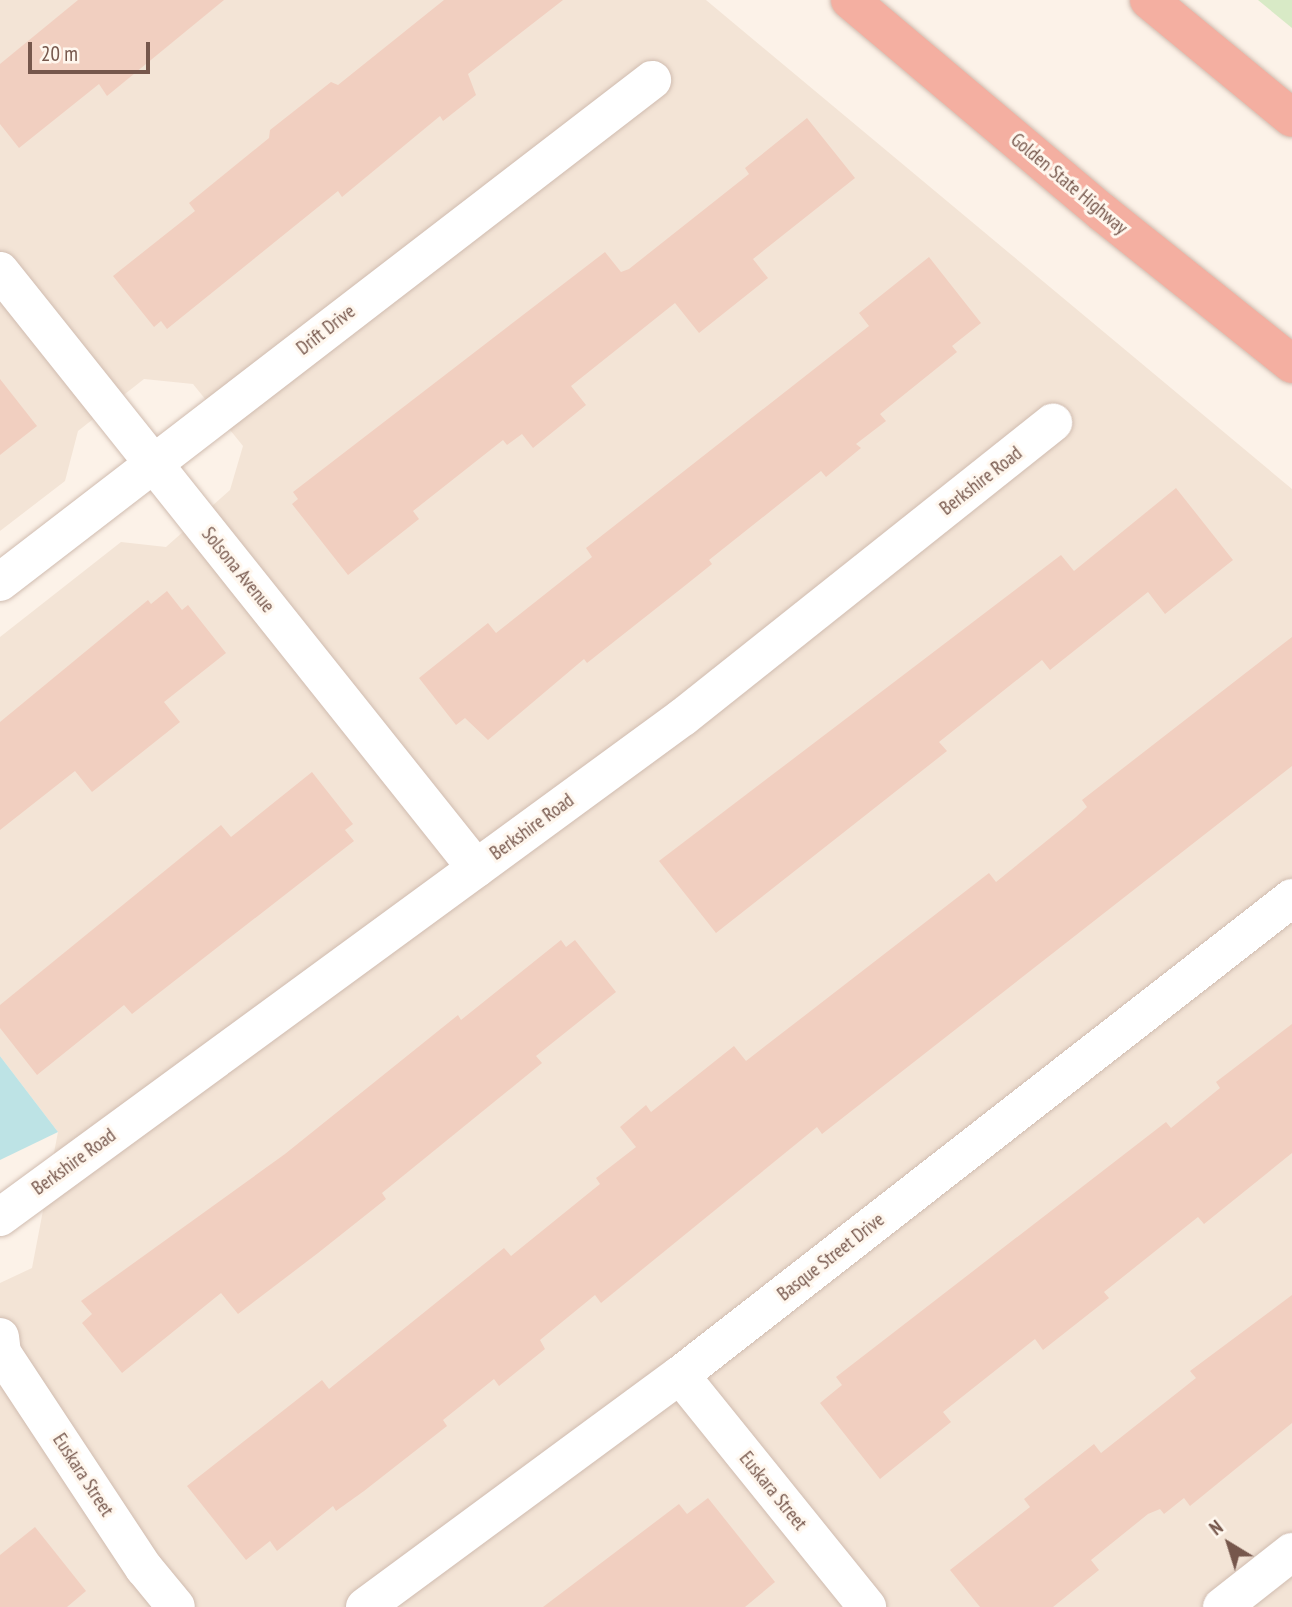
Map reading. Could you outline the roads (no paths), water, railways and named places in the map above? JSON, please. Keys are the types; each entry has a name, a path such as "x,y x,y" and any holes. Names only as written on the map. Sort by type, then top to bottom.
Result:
{"highway":[{"name":"Golden State Highway","path":"850,0 1103,213 1292,364"},
{"path":"1149,0 1292,118"}],"street":[{"name":"Drift Drive","path":"0,582 652,80"},
{"name":"Solsona Avenue","path":"0,271 476,868"},
{"name":"Berkshire Road","path":"0,1217 683,717 1053,424"},
{"name":"Basque Street Drive","path":"365,1607 680,1375 1292,898"},
{"name":"Euskara Street","path":"0,1337 2,1353 144,1568 176,1607"},
{"name":"Euskara Street","path":"680,1375 867,1607"},
{"path":"1234,1604 1292,1552"}],"water":[{"path":"0,1056 58,1132 0,1160"}]}
